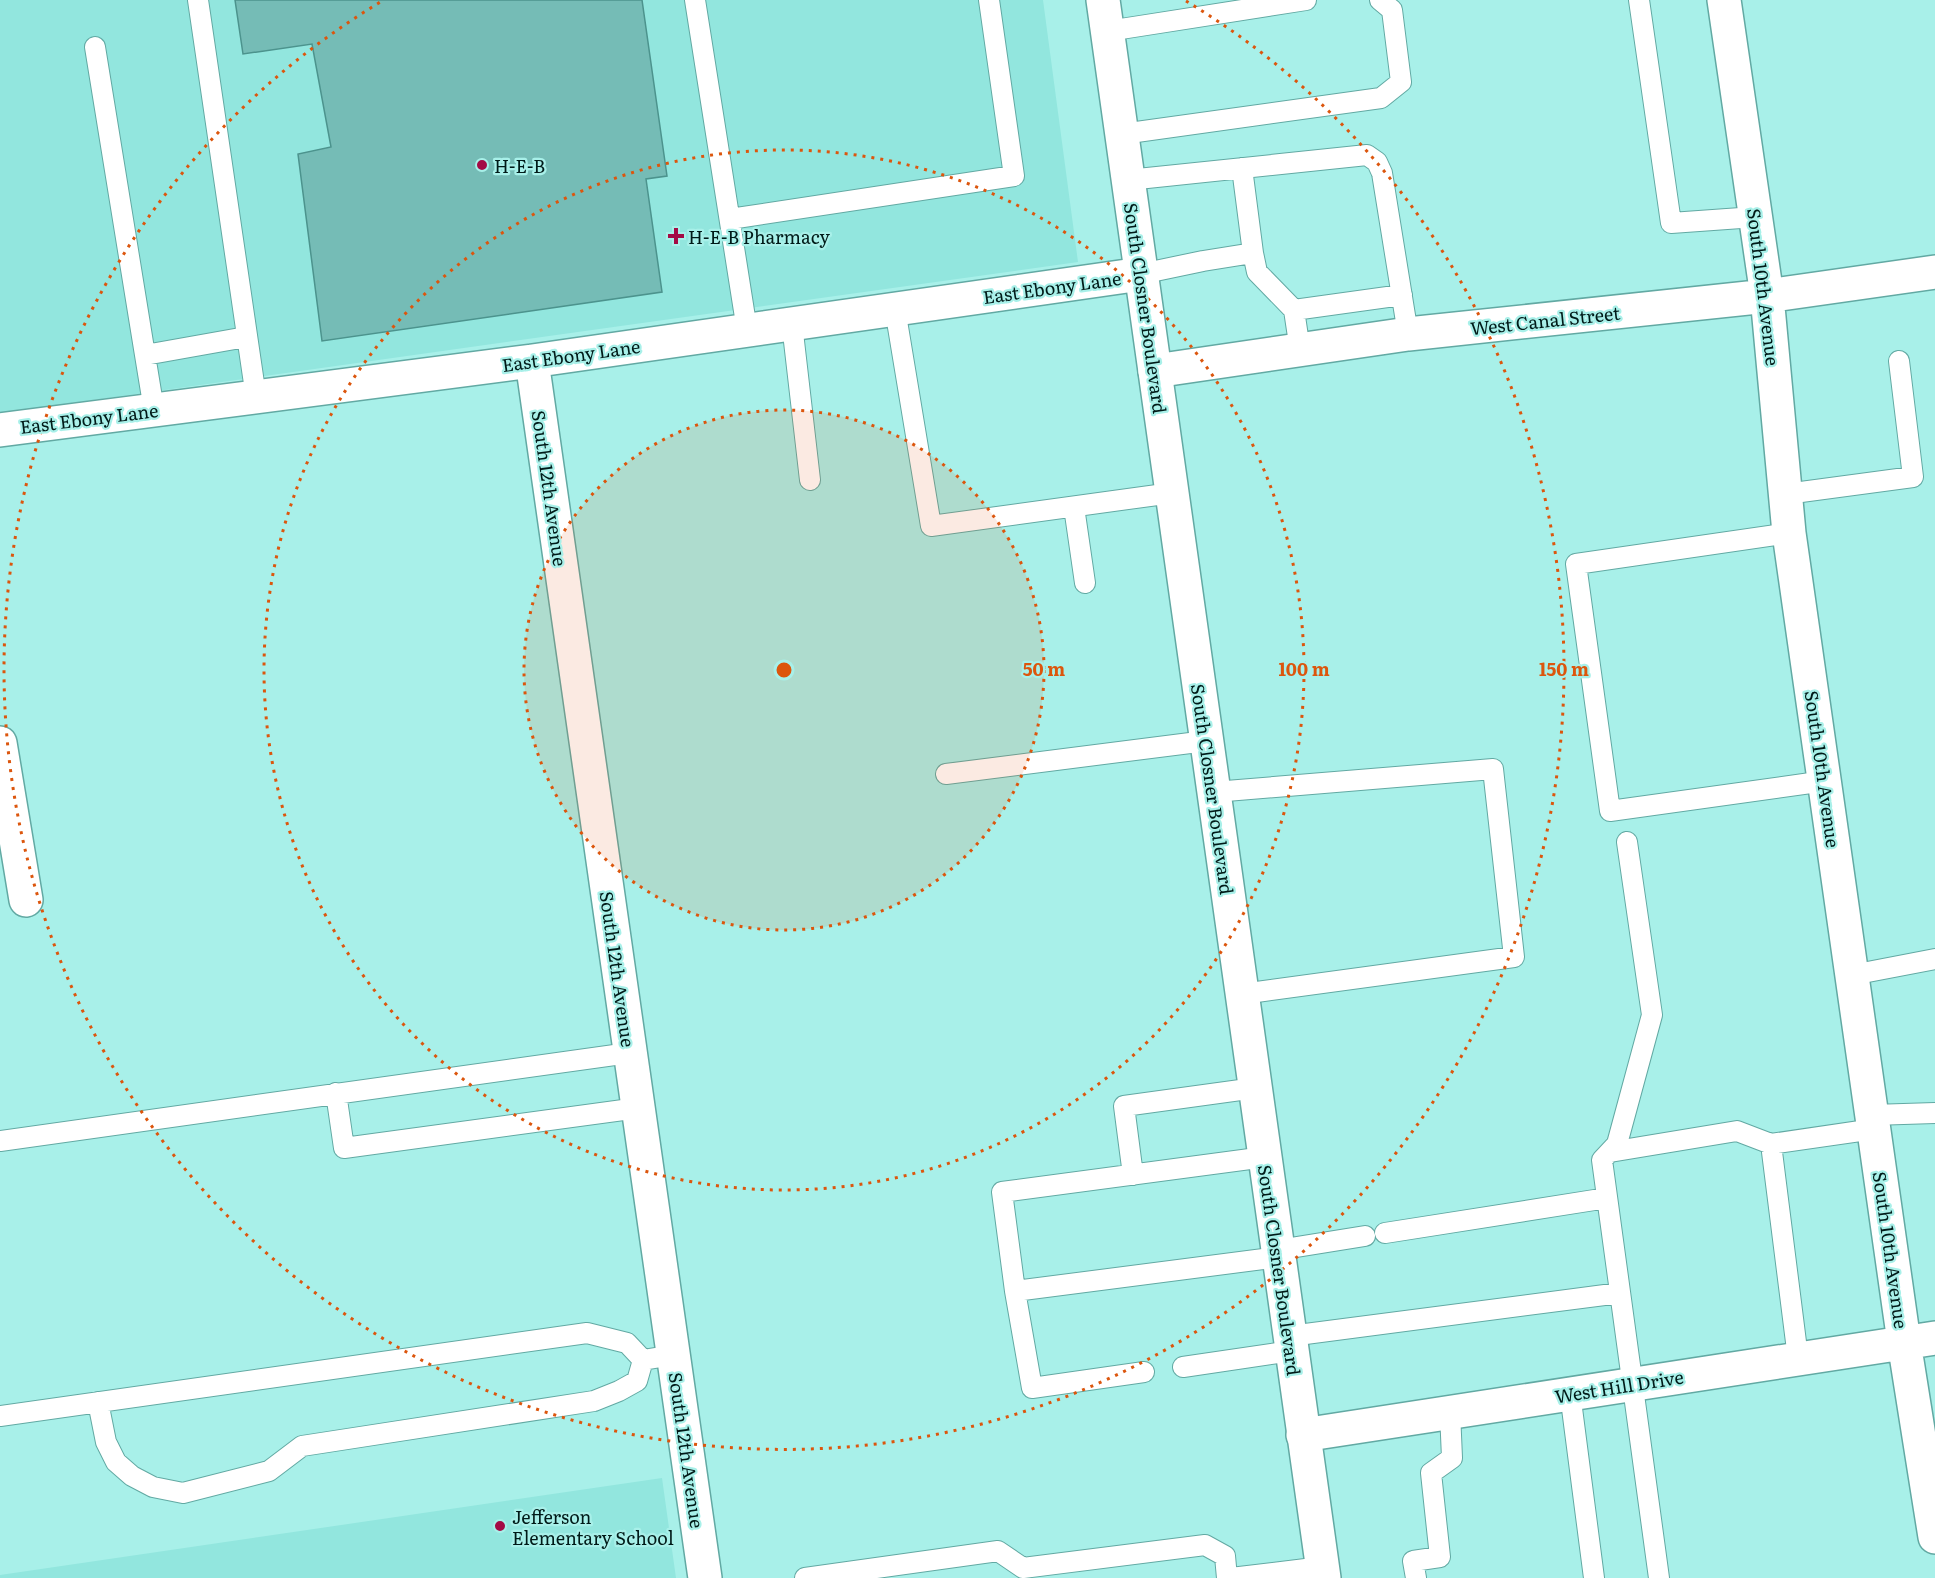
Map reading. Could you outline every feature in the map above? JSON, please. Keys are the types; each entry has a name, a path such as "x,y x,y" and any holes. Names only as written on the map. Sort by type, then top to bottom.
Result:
{"street":[{"name":"South 10th Avenue","path":"1724,0 1767,296 1789,533 1873,1122 1920,1340 1935,1537"},
{"name":"South Closner Boulevard","path":"1105,15 1323,1572"},
{"name":"West Canal Street","path":"1155,371 1408,334 1767,296 1935,272"},
{"name":"East Ebony Lane","path":"0,430 532,361 1141,274"},
{"name":"South 12th Avenue","path":"532,361 638,1108 658,1357 705,1578"},
{"path":"0,743 26,900"},
{"name":"West Hill Drive","path":"1304,1435 1920,1340"}],"lane":[{"path":"198,0 256,397"},
{"path":"695,0 747,330"},
{"path":"730,219 1014,176 989,0"},
{"path":"1105,15 1306,0"},
{"path":"1122,134 1381,99 1401,82 1392,10 1380,0"},
{"path":"1639,0 1671,223 1755,217"},
{"path":"95,47 153,410"},
{"path":"1128,180 1367,155 1377,162 1382,173 1408,334"},
{"path":"1242,168 1257,272 1294,310 1300,350"},
{"path":"1141,274 1253,253"},
{"path":"1294,310 1402,295"},
{"path":"895,309 931,526 1172,493"},
{"path":"792,324 810,480"},
{"path":"146,355 246,337"},
{"path":"1786,494 1913,477 1899,361"},
{"path":"1074,507 1085,583"},
{"path":"1789,533 1576,564 1610,811 1825,780"},
{"path":"946,774 1206,741"},
{"path":"1214,792 1493,769 1514,957 1242,994"},
{"path":"1627,842 1652,1015 1617,1144 1602,1160 1659,1578"},
{"path":"1852,975 1935,959"},
{"path":"0,1141 629,1053"},
{"path":"1133,1174 1124,1106 1255,1088"},
{"path":"336,1093 344,1148 638,1108"},
{"path":"1610,1152 1737,1131 1771,1144 1873,1122 1935,1113"},
{"path":"1771,1144 1798,1358"},
{"path":"1144,1372 1032,1388 1015,1291 1002,1192 1265,1157"},
{"path":"1384,1233 1607,1198"},
{"path":"1015,1291 1278,1253 1365,1236"},
{"path":"1183,1367 1291,1343 1620,1293"},
{"path":"0,1416 98,1402 587,1333 627,1343 658,1357 637,1381 594,1401 302,1446 269,1471 183,1493 153,1487 132,1476 116,1462 106,1442 98,1402"},
{"path":"1570,1393 1594,1578"},
{"path":"1416,1578 1413,1561 1440,1557 1431,1473 1452,1458 1450,1412"},
{"path":"805,1578 998,1551 1023,1568 1205,1545 1225,1556 1229,1578 1323,1572"}],"shaded area":[{"path":"0,0 1043,0 1078,262 0,413"},
{"name":"Jefferson Elementary School","path":"662,1478 676,1578 0,1578 0,1575"}],"building":[{"name":"H-E-B","path":"235,0 642,0 667,176 646,179 662,292 322,341 298,154 331,147 312,44 243,54"}],"place":[{"name":"H-E-B","path":"482,165"},
{"name":"H-E-B Pharmacy","path":"676,236"},
{"name":"Jefferson Elementary School","path":"500,1526"}]}
